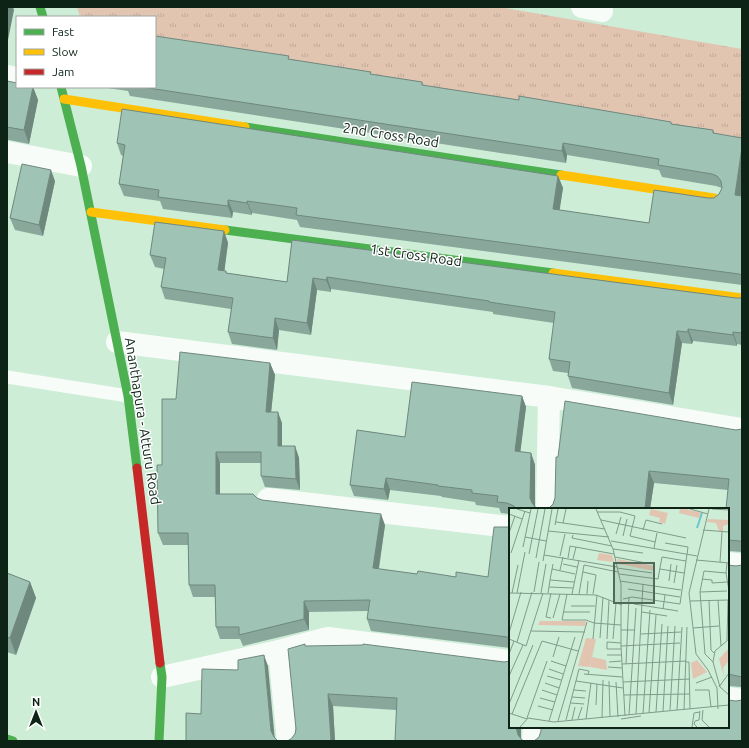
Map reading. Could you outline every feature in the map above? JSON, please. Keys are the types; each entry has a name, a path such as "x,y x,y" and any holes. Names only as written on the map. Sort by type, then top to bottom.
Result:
{"street":[{"name":"Ananthapura - Atturu Road","path":"61,88 82,166 128,396 162,677 160,741"},
{"name":"2nd Cross Road","path":"64,99 714,198"},
{"path":"7,152 82,166"},
{"name":"1st Cross Road","path":"91,212 742,298"},
{"path":"117,342 549,397 742,429"},
{"path":"547,508 549,397"},
{"path":"268,499 509,527"},
{"path":"729,563 742,565"},
{"path":"162,677 279,651 328,638 509,661"},
{"path":"279,651 288,741"},
{"path":"729,698 742,700"},
{"path":"533,741 534,728"},
{"path":"7,739 13,741"}],"lane":[{"path":"7,377 128,396"}],"green space":[{"path":"77,7 500,7 742,49 742,143 156,38 156,16 80,16"}],"building":[{"path":"156,36 289,56 288,59 371,72 370,74 422,82 422,85 519,100 519,96 671,122 671,124 713,130 713,133 742,138 735,195 742,196 742,275 296,215 297,208 247,201 247,203 228,200 228,206 158,197 159,190 119,184 125,145 117,143 122,109 558,176 553,209 649,223 654,190 714,198 719,194 722,188 721,181 717,176 658,165 659,159 563,143 562,151 149,88 156,88"},
{"path":"7,81 16,83 16,88 33,88 24,130 7,127"},
{"path":"22,164 51,170 39,225 10,218"},
{"path":"155,222 224,231 218,270 226,271 226,273 287,282 292,240 742,298 742,333 733,332 733,335 688,329 688,332 677,331 669,393 568,376 570,362 549,359 555,312 327,277 326,280 313,278 307,323 275,318 273,338 228,332 233,298 161,287 166,258 150,255"},
{"path":"180,352 270,363 266,412 278,412 278,446 295,446 296,479 261,476 261,452 216,452 216,494 253,494 262,500 381,514 373,568 417,574 418,571 456,577 456,572 488,577 494,527 509,527 509,638 367,619 370,600 304,601 304,619 239,635 239,627 216,627 215,585 189,585 188,533 158,533 157,465 162,465 162,399 176,399"},
{"path":"412,382 522,396 515,451 531,453 530,498 536,508 515,508 507,503 497,502 498,496 472,493 472,490 386,478 384,489 350,485 357,430 405,437"},
{"path":"565,401 736,430 742,429 742,542 729,540 729,508 726,508 729,479 649,471 645,508 549,508 553,504 555,498 556,457 558,457"},
{"path":"729,565 742,565 742,677 729,674"},
{"path":"7,573 30,582 10,638 7,637"},
{"path":"305,644 305,646 363,644 504,662 509,661 509,728 516,728 518,735 525,741 395,741 397,698 328,694 331,741 287,741 295,734 296,729 288,649"},
{"path":"264,655 271,731 278,741 186,741 186,713 201,714 202,669 238,670 238,660"},
{"path":"729,700 742,700 742,741 534,741 539,737 541,728 729,728"}],"traffic: fast":[{"path":"40,7 43,16"},
{"path":"61,88 81,166 128,396 137,468"},
{"path":"245,127 561,175"},
{"path":"225,230 553,273"},
{"path":"159,741 162,677 160,663"},
{"path":"7,739 13,741"}],"traffic: slow":[{"path":"64,99 245,127"},
{"path":"561,175 714,198"},
{"path":"91,212 225,230"},
{"path":"553,273 742,298"}],"traffic: jam":[{"path":"137,468 160,663"}]}
